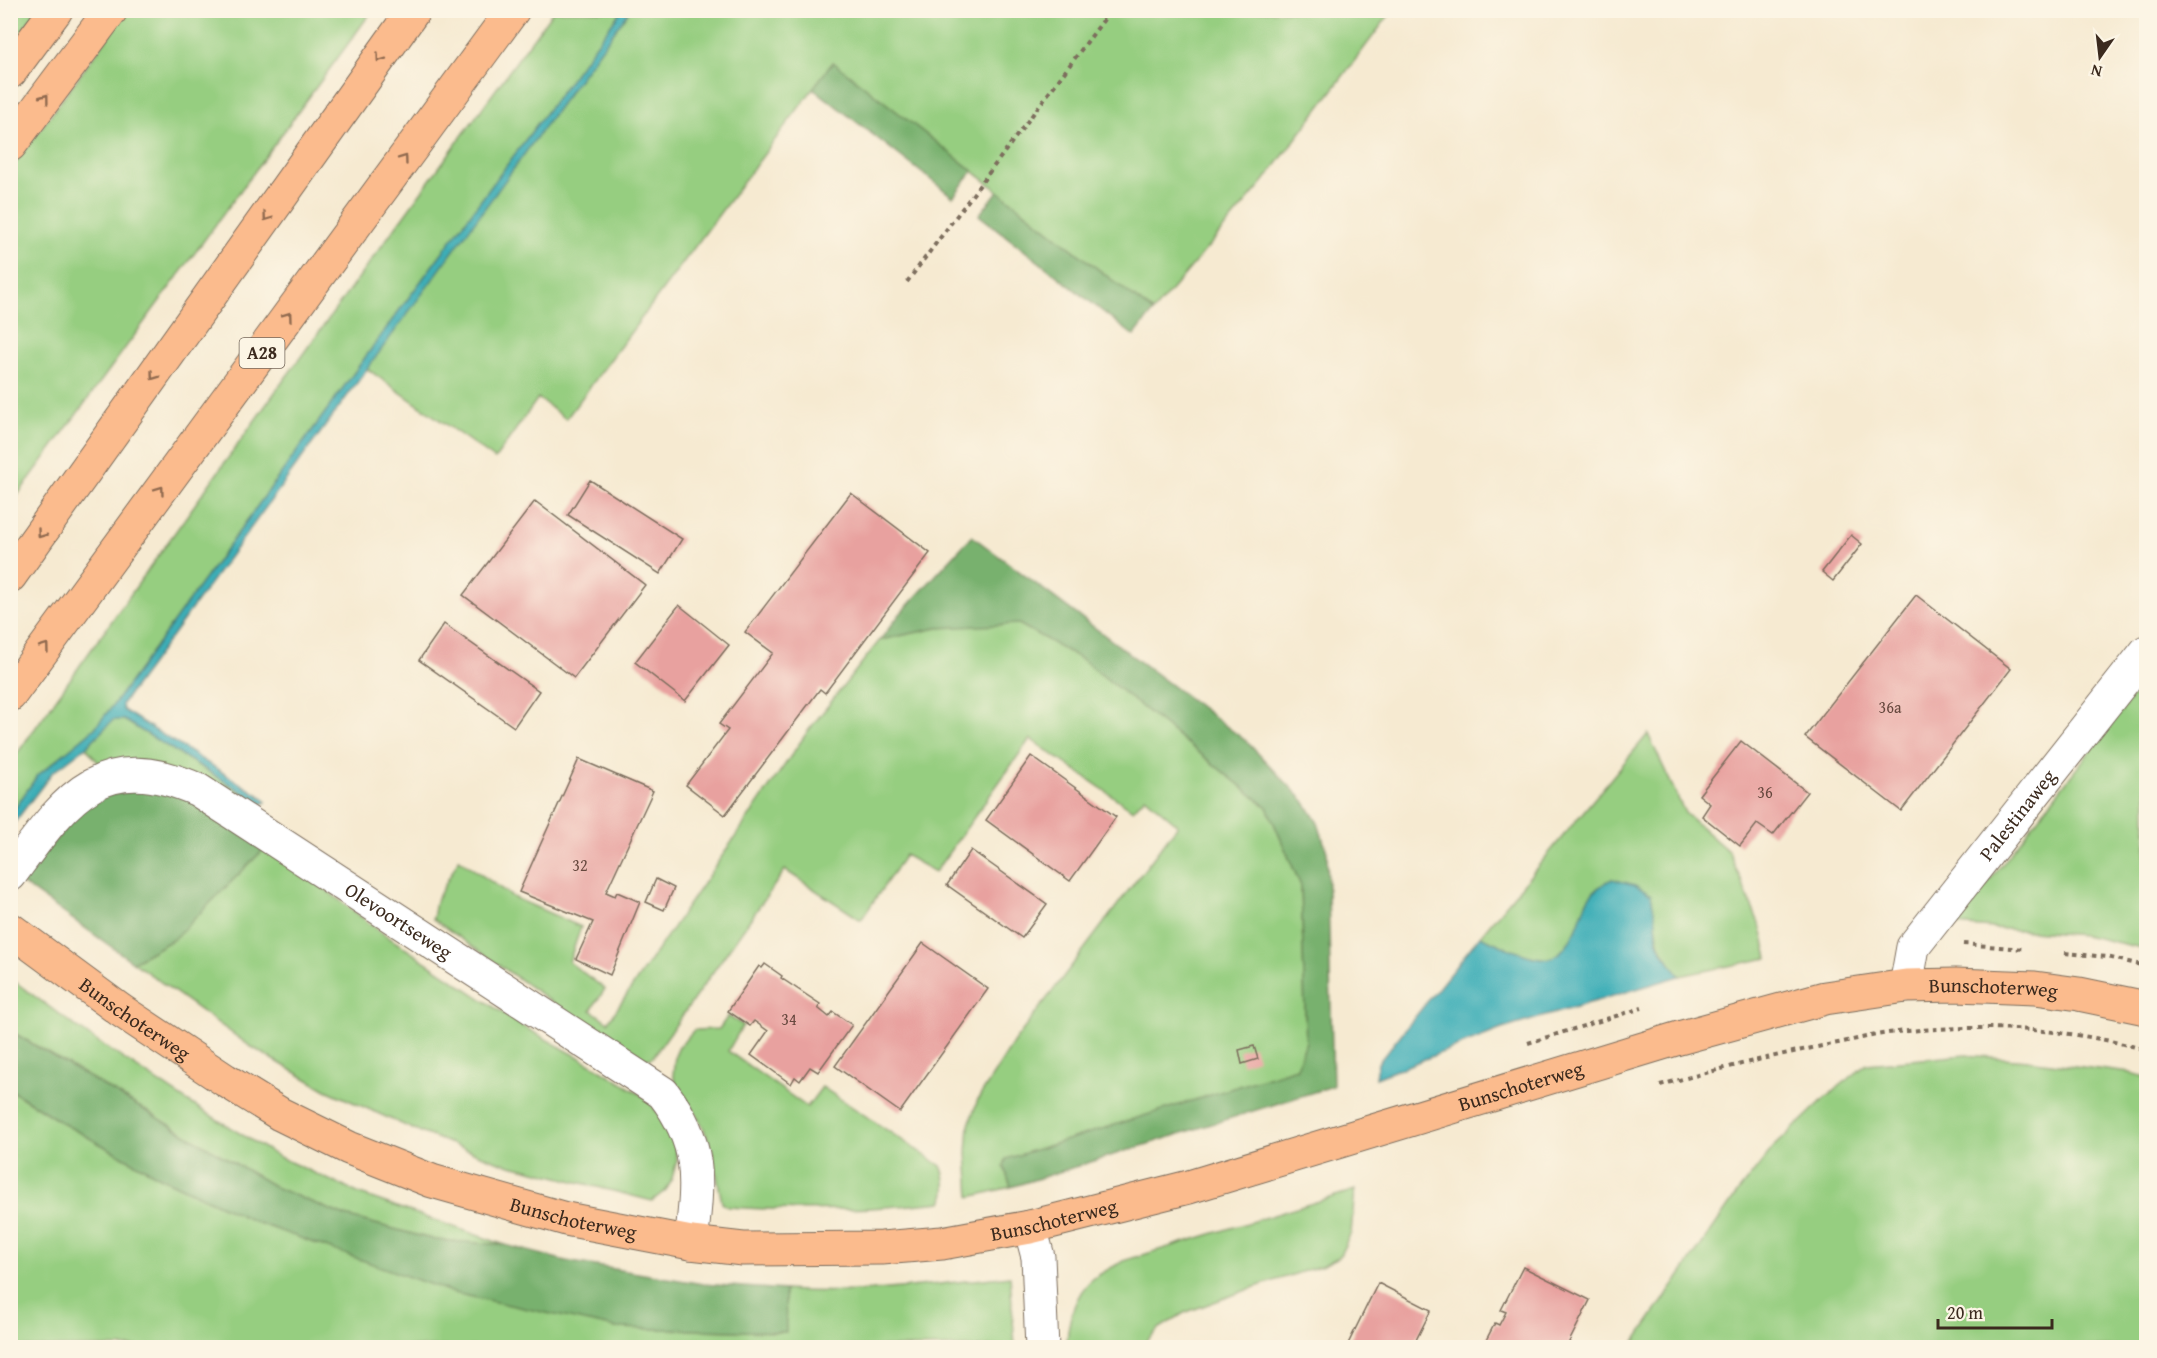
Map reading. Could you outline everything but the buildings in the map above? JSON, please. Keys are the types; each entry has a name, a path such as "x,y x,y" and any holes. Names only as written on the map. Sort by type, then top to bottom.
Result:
{"main road":[{"path":"10,72 56,10"},
{"path":"10,145 111,10"},
{"path":"10,576 414,10"},
{"name":"A28","path":"10,695 513,10"},
{"name":"Bunschoterweg","path":"10,929 120,1010 225,1080 280,1114 349,1148 432,1181 566,1220 691,1243 743,1249 882,1248 942,1243 1030,1227 1189,1187 1679,1038 1825,998 1906,986 1956,985 2035,988 2079,994 2146,1008"}],"street":[{"name":"Palestinaweg","path":"1906,986 1913,947 2146,652"},
{"name":"Olevoortseweg","path":"10,875 59,811 87,788 126,774 150,774 173,779 198,790 663,1093 675,1108 688,1134 695,1159 691,1243"},
{"path":"1030,1227 1038,1257 1042,1347"}],"path":[{"path":"907,282 1112,10"},
{"name":"Bunschoterweg","path":"1895,1032 1966,1028 2039,1031 2088,1036 2146,1050"}],"green space":[{"path":"11,11 37,11 11,47"},
{"path":"127,11 372,11 11,504 11,169"},
{"path":"553,11 621,11 393,319 114,704 94,729 37,776 11,814 11,762 273,395"},
{"path":"629,11 1392,11 1264,181 1153,312 833,62 566,419 538,398 495,459 366,368"},
{"path":"833,62 973,171 953,197 813,88"},
{"path":"998,191 1153,312 1134,336 979,215"},
{"path":"972,536 1246,741 1304,801 1318,823 1327,852 1333,1086 1011,1187 1004,1167 1006,1159 1297,1068 1306,1042 1301,886 1267,807 1083,660 1019,624 937,628 880,640 900,614"},
{"path":"981,624 1019,624 1083,660 1267,807 1301,886 1306,1042 1297,1068 1006,1159 1004,1167 1011,1187 970,1197 967,1153 969,1125 978,1099 1014,1042 1178,825 1145,797 1133,810 1030,739 935,872 905,855 861,920 785,870 653,1057 646,1060 625,1053 433,919 436,901 459,859 513,897 581,927 569,962 605,989 591,1010 608,1022 808,731 880,640 937,628"},
{"path":"2146,679 2146,949 2084,935 1955,925"},
{"path":"113,720 124,720 261,804 251,811 104,770 86,747"},
{"path":"1648,734 1685,813 1729,852 1761,928 1768,958 1680,976 1663,951 1658,938 1656,921 1612,879 1595,890 1587,900 1572,938 1551,958 1525,955 1480,936"},
{"path":"164,786 268,845 174,939 133,962 19,881 93,797"},
{"path":"268,845 382,933 524,1027 648,1099 675,1136 677,1160 671,1182 666,1190 652,1201 499,1162 415,1130 326,1090 250,1046 133,962 174,939"},
{"path":"11,979 89,1036 187,1101 277,1156 360,1194 505,1245 435,1240 345,1216 277,1188 11,1031"},
{"path":"728,1016 743,1025 728,1051 807,1107 822,1087 941,1166 945,1184 942,1202 889,1207 809,1210 728,1207 722,1203 712,1150 703,1127 677,1087 673,1075 675,1056 679,1047 694,1030 719,1029"},
{"path":"10,1031 277,1188 345,1216 435,1240 505,1245 566,1261 703,1284 785,1290 786,1332 616,1328 454,1293 258,1223 164,1179 64,1124 11,1090"},
{"path":"1966,1055 2027,1060 2146,1077 2146,1347 1631,1347 1738,1192 1772,1149 1825,1098 1867,1064"},
{"path":"10,1090 64,1124 164,1179 258,1223 616,1328 785,1332 785,1290 869,1290 1010,1276 1015,1347 11,1347"},
{"path":"1355,1190 1351,1233 1339,1257 1323,1265 1184,1313 1160,1328 1140,1347 1067,1347 1070,1319 1081,1292 1094,1278 1123,1261"}],"water":[{"path":"621,11 629,11 122,704 123,710 265,799 266,802 262,804 124,720 113,720 86,747 52,773 11,827 11,814 37,776 94,729 114,704 393,319"},
{"path":"1612,879 1635,885 1651,895 1657,939 1663,953 1680,976 1502,1029 1376,1078 1378,1063 1480,936 1525,955 1551,958 1572,938 1587,900 1595,890"}]}
